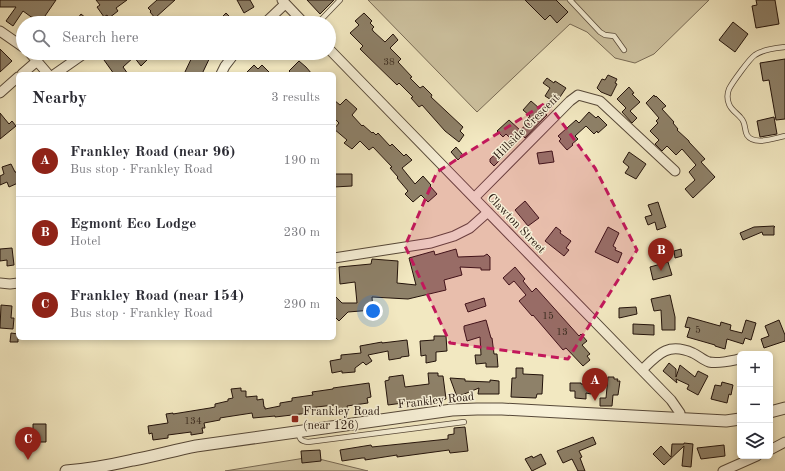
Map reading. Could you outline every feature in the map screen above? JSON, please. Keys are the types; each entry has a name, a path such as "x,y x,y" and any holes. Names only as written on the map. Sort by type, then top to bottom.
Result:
{"street":[{"path":"271,16 283,2 297,16"},
{"path":"0,31 16,42"},
{"name":"Clawton Street","path":"336,56 671,400 680,413 680,419"},
{"path":"58,72 76,60"},
{"path":"222,72 230,60"},
{"path":"24,72 37,61 46,72"},
{"path":"0,93 16,79"},
{"name":"Hillside Crescent","path":"474,198 570,101 578,95 600,101 675,171"},
{"path":"336,258 431,243 449,238 470,228 488,212"},
{"path":"0,283 16,283"},
{"path":"642,370 658,355 673,348 682,349 693,353 708,362 721,363 737,360"},
{"name":"Frankley Road","path":"66,471 109,465 196,446 452,410 477,408 726,421 737,419"},
{"path":"773,411 785,408"},
{"path":"773,448 785,442"},
{"path":"723,471 751,459"}],"lane":[{"path":"325,16 340,0"},
{"path":"570,0 600,32 605,35 614,36 624,50"},
{"path":"785,47 765,51 755,55 729,89 728,99 732,109 744,121 746,132 750,138 759,141 785,136"},
{"path":"298,432 299,438 303,442 308,442 464,422"}],"highlighted area":[{"path":"547,102 595,168 637,250 568,359 450,343 405,246 437,172"}],"shaded area":[{"path":"368,0 709,0 654,54 635,63 615,58 587,32 570,24 477,112"},
{"path":"311,457 368,471 225,471"}],"building":[{"path":"0,0 56,0 45,16 30,16 23,11 20,16 16,16 16,22 13,26 6,21 16,7 0,7"},
{"path":"96,0 127,0 116,8 118,11 112,16 103,16 97,7 100,5"},
{"path":"157,0 175,0 157,16 153,16 148,8"},
{"path":"237,0 250,0 254,7 244,13"},
{"path":"307,0 334,0 320,14"},
{"path":"525,0 556,0 568,12 557,23 550,15 545,20"},
{"path":"756,0 775,0 779,24 756,28 752,6 757,5"},
{"path":"364,13 372,21 370,23 374,27 372,29 373,31 385,42 393,34 398,40 390,48 401,59 398,62 412,77 410,78 420,88 423,86 432,95 431,97 463,127 460,131 464,135 459,142 445,131 422,105 419,107 411,98 413,97 399,83 397,85 360,49 363,46 350,33 359,25 355,21"},
{"path":"733,22 748,34 735,52 719,40"},
{"path":"0,49 12,61 0,72"},
{"path":"785,59 785,119 776,120 769,80 763,81 760,63"},
{"path":"104,60 131,60 123,67 127,72 113,72"},
{"path":"136,60 147,60 141,66"},
{"path":"191,60 209,60 203,72 185,72"},
{"path":"299,61 310,72 290,72 289,71"},
{"path":"254,65 258,69 262,65 269,72 247,72"},
{"path":"608,75 617,79 615,83 617,84 611,96 601,92 597,88 602,79 605,80"},
{"path":"547,78 566,88 556,103 545,96 550,88 543,83"},
{"path":"629,87 634,93 632,94 640,102 630,111 637,118 632,123 622,112 626,108 617,99"},
{"path":"654,95 666,106 662,109 674,122 673,123 678,129 677,130 705,159 701,162 715,177 693,198 685,189 695,180 689,172 696,165 682,149 676,155 667,146 662,151 655,144 659,140 650,131 658,123 656,121 659,118 646,103"},
{"path":"346,99 357,109 352,115 362,126 363,125 376,135 378,133 390,146 392,144 404,156 406,154 412,160 402,168 415,184 423,176 437,194 428,202 421,195 413,202 405,194 408,191 390,168 392,167 373,147 369,150 360,141 352,149 344,143 347,140 336,131 336,127 339,123 336,120 336,102 340,105"},
{"path":"531,101 547,115 525,138 521,134 513,141 506,134 503,137 497,131 509,120 520,130 531,121 528,118 530,116 523,110"},
{"path":"589,112 596,118 598,116 607,125 598,133 597,131 594,134 586,126 575,136 578,139 567,150 559,141 561,139 558,136 576,120 579,123"},
{"path":"0,113 9,124 12,121 16,126 0,139"},
{"path":"774,117 777,134 760,137 757,121"},
{"path":"456,147 463,155 458,160 451,152"},
{"path":"501,149 506,154 494,166 490,162 490,159"},
{"path":"552,151 554,162 539,164 537,153"},
{"path":"629,152 646,164 636,179 625,173 629,167 623,162"},
{"path":"11,164 16,172 16,184 9,187 7,182 0,185 0,176 4,174 2,167"},
{"path":"336,174 352,174 352,186 336,187"},
{"path":"525,201 539,218 528,226 515,210"},
{"path":"658,202 666,227 657,230 655,222 648,225 645,217 652,215 648,205"},
{"path":"774,226 774,235 763,235 762,232 743,240 740,233 754,227"},
{"path":"556,227 561,231 560,233 571,241 566,248 569,250 564,256 545,241"},
{"path":"608,227 619,233 613,246 616,248 615,250 622,253 618,263 595,252"},
{"path":"12,248 14,265 7,266 7,260 0,261 0,249"},
{"path":"456,249 458,257 484,256 487,254 490,257 490,270 460,267 462,275 444,280 446,290 408,299 372,297 373,310 348,312 339,321 336,318 336,297 342,303 357,303 355,282 340,284 339,267 371,264 372,259 398,261 397,283 416,285 409,258 434,251 435,255"},
{"path":"681,249 682,256 675,258 674,251"},
{"path":"668,262 672,275 653,280 650,267"},
{"path":"515,267 525,279 523,281 532,292 536,288 579,336 581,334 587,341 582,345 590,354 587,356 590,360 583,366 566,348 563,350 519,301 526,295 514,281 509,285 503,278"},
{"path":"670,295 675,317 675,330 662,330 661,310 654,311 651,299"},
{"path":"484,298 486,306 468,312 465,304"},
{"path":"1,305 12,306 11,318 14,318 13,329 0,328"},
{"path":"636,307 637,314 619,318 619,308"},
{"path":"688,317 720,326 721,322 731,325 730,330 742,333 746,320 756,323 751,340 745,338 743,344 727,339 725,349 687,337 690,328 685,327"},
{"path":"486,320 492,338 494,354 497,354 498,367 486,367 486,363 476,364 475,355 481,355 480,337 467,341 464,326"},
{"path":"779,320 785,335 785,341 764,348 761,339 769,336 765,326"},
{"path":"633,324 654,325 654,335 633,334"},
{"path":"11,333 16,334 16,340 18,340 18,342 10,342"},
{"path":"434,336 446,336 447,351 436,352 436,361 426,363 426,355 421,356 420,341 434,340"},
{"path":"407,340 409,356 389,360 388,351 368,355 372,361 366,365 363,362 355,368 355,372 342,373 342,371 332,373 330,361 341,359 341,355 361,353 360,346"},
{"path":"669,363 676,369 676,377 680,365 695,377 698,371 708,376 698,395 687,389 689,385 676,379 677,383 663,371"},
{"path":"516,368 523,368 523,374 543,375 542,394 537,394 536,398 511,397 512,378 516,378"},
{"path":"428,373 438,373 438,376 443,376 446,399 411,404 410,402 388,405 385,381 389,380 389,377 403,375 405,387 429,384"},
{"path":"608,377 614,377 614,379 618,379 617,381 620,381 618,395 613,395 612,406 600,406 600,398 606,398"},
{"path":"450,378 465,379 465,381 499,381 499,394 478,394 479,388 457,397"},
{"path":"722,382 733,385 731,395 729,394 727,403 711,399 715,385 721,386"},
{"path":"369,383 371,397 367,398 368,403 347,406 348,409 335,411 334,405 308,408 309,413 253,418 252,413 220,418 220,420 204,423 205,428 202,428 203,433 191,435 191,432 168,435 168,438 153,440 152,433 149,434 148,426 168,423 166,414 215,407 215,404 228,401 228,399 233,398 231,389 241,388 241,391 246,391 246,397 257,396 257,400 263,399 265,409 280,406 280,403 292,401 292,398 313,395 312,392"},
{"path":"570,383 591,385 591,394 586,393 586,399 575,398 575,391 570,391"},
{"path":"33,424 46,424 46,442 33,442"},
{"path":"465,427 468,451 450,453 449,450 397,457 397,455 365,460 365,458 362,458 342,461 340,450 371,445 372,447 448,439 448,435 454,434 454,428"},
{"path":"593,437 596,444 579,451 585,471 578,471 572,459 563,463 557,451"},
{"path":"672,444 693,444 691,467 682,466 684,446 664,465 653,454 661,446 671,457"},
{"path":"724,445 725,456 701,459 697,448"},
{"path":"320,450 321,461 302,463 301,451"},
{"path":"541,454 546,464 532,471 525,459 532,456 533,458"}],"place":[{"name":"Egmont Eco Lodge","path":"661,271"},
{"name":"Frankley Road (near 96)","path":"595,401"},
{"name":"Frankley Road (near 126)","path":"295,419"},
{"name":"Frankley Road (near 154)","path":"28,460"}]}
